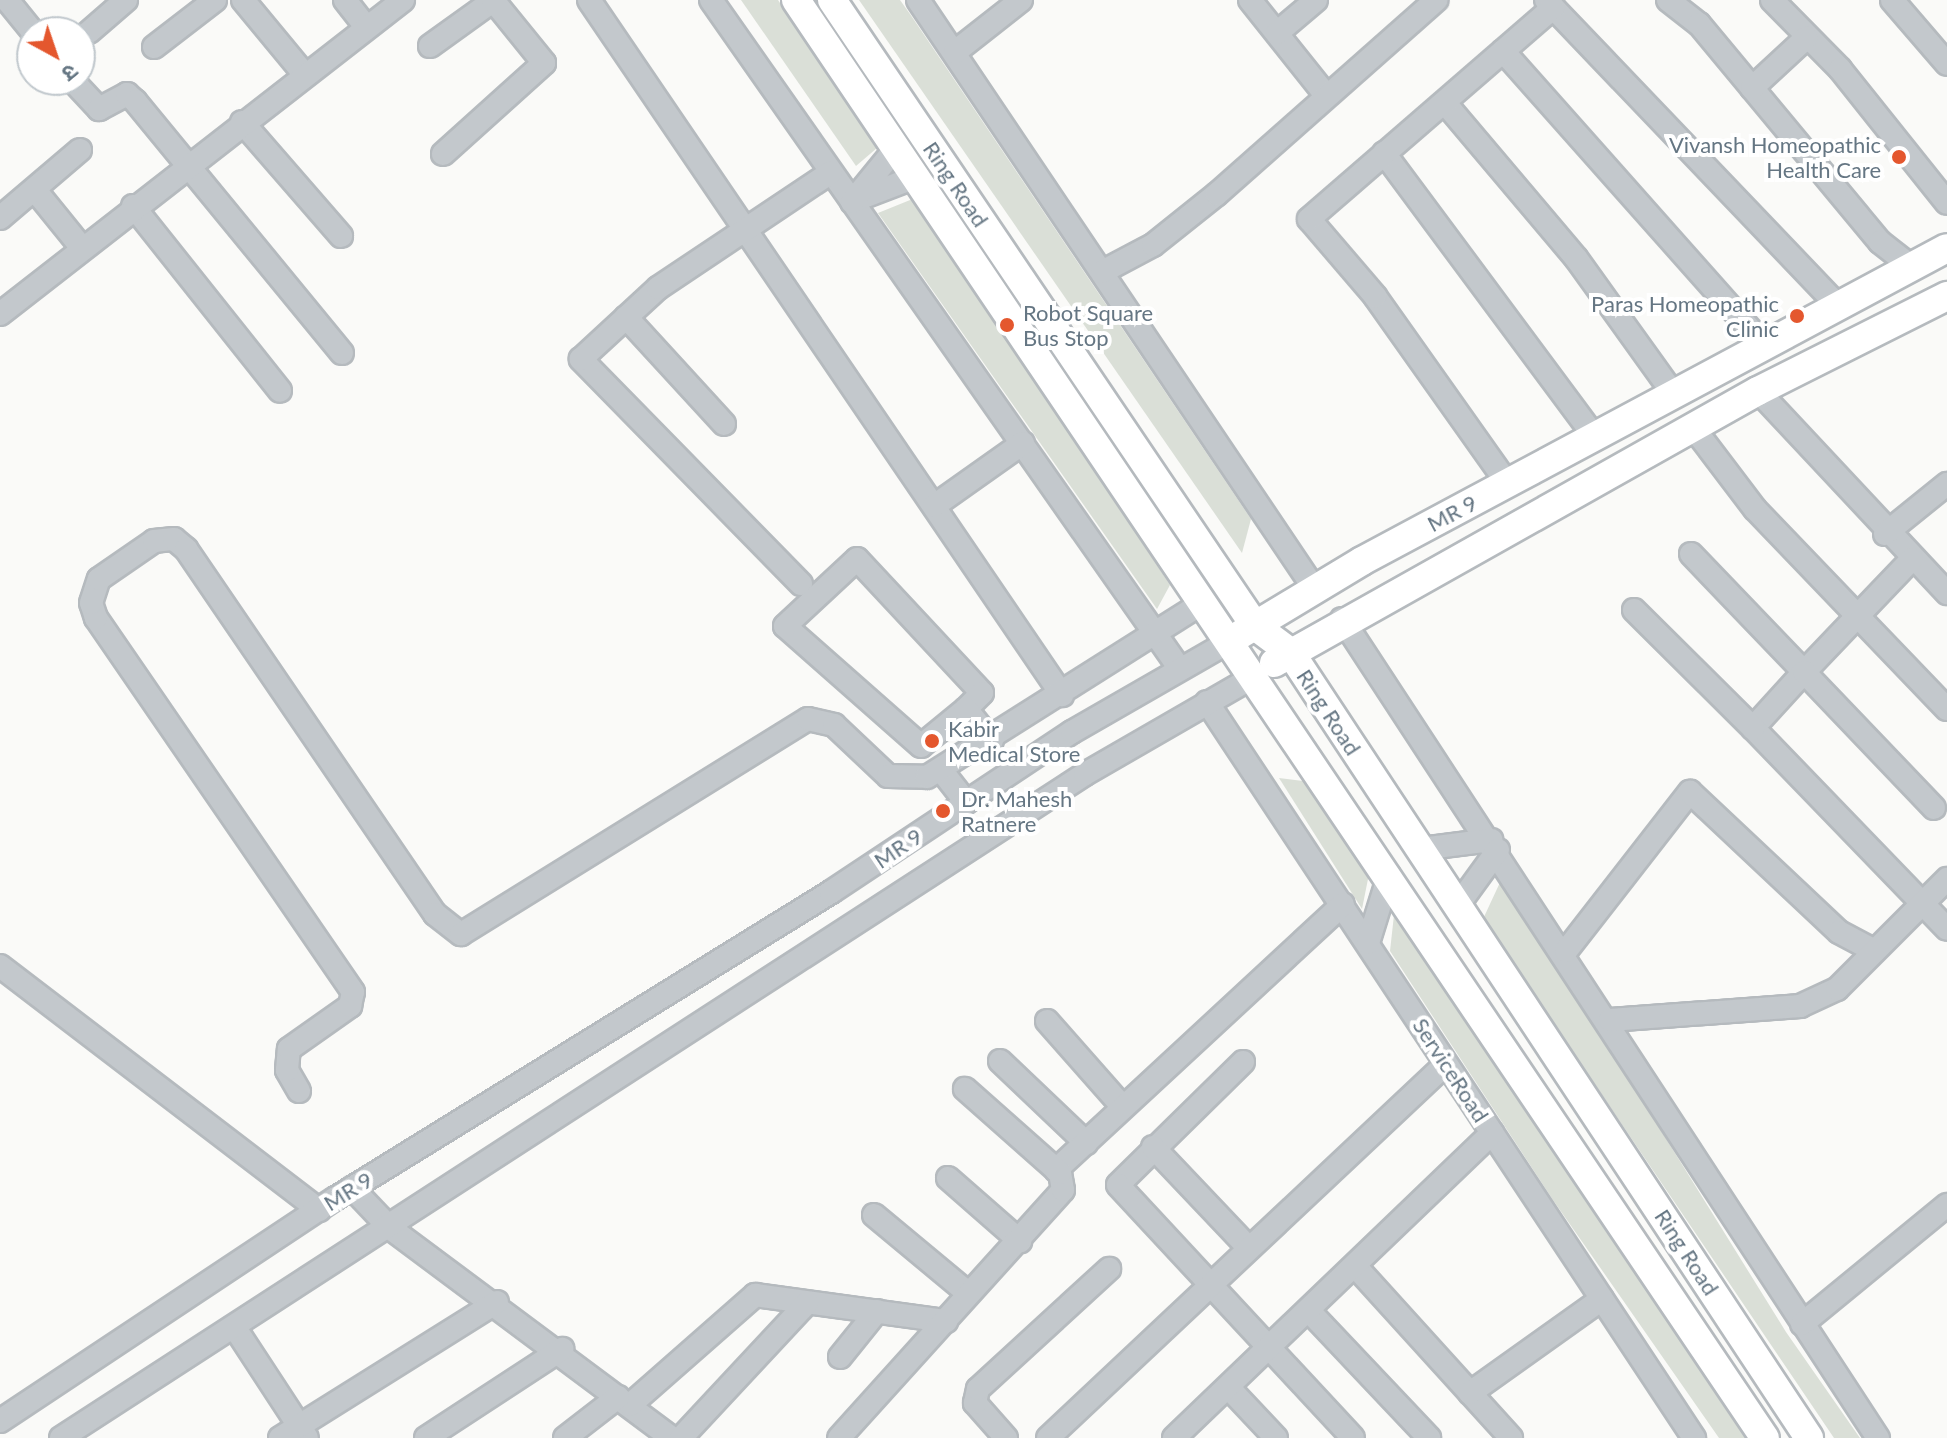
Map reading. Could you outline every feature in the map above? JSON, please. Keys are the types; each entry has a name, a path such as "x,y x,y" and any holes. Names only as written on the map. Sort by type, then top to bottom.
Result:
{"main road":[{"name":"Ring Road","path":"796,0 1255,676 1765,1438"},
{"name":"Ring Road","path":"832,0 1255,626 1290,652 1809,1438"},
{"name":"MR 9","path":"1230,641 1314,588 1947,248"},
{"name":"MR 9","path":"1255,676 1342,619 1695,430 1758,391 1947,296"}],"street":[{"path":"7,0 20,16"},
{"path":"96,26 126,0"},
{"path":"154,47 215,0"},
{"path":"243,0 305,75"},
{"path":"345,0 366,27"},
{"path":"0,314 133,206 403,0"},
{"path":"430,46 494,0 544,63 443,154"},
{"path":"589,0 1062,695"},
{"path":"711,0 1180,669"},
{"path":"918,0 1314,588"},
{"path":"955,52 1021,0"},
{"path":"1250,0 1325,94"},
{"path":"1277,33 1316,0"},
{"path":"1102,272 1153,245 1217,194 1325,94 1436,0"},
{"path":"1668,0 1699,24 1880,242 1912,267"},
{"path":"1772,0 1947,203"},
{"path":"1892,0 1947,64"},
{"path":"1508,484 1375,296 1309,219 1445,103 1549,4 1839,307"},
{"path":"1752,88 1806,38"},
{"path":"1503,51 1766,347"},
{"path":"87,96 99,109 131,96 185,167 342,353"},
{"path":"1445,103 1576,258 1675,396"},
{"path":"242,122 341,236"},
{"path":"852,202 897,147"},
{"path":"0,218 80,150"},
{"path":"1384,153 1596,438"},
{"path":"801,584 581,359 626,317 746,227 831,172"},
{"path":"852,202 918,176"},
{"path":"35,190 82,248"},
{"path":"133,206 280,391"},
{"path":"626,317 724,424"},
{"path":"1758,391 1885,534 1945,588"},
{"path":"1695,430 1755,509 1858,612 1947,709"},
{"path":"934,506 1023,443"},
{"path":"1885,534 1947,484"},
{"path":"299,1091 287,1070 289,1049 350,1006 353,992 96,618 91,603 99,579 154,541 174,539 186,549 435,914 461,934 808,719 834,725 888,776 941,770 992,741 1204,602"},
{"path":"1691,554 1934,808"},
{"path":"857,559 982,693 966,709 921,746 785,626 857,559"},
{"path":"1753,728 1858,612 1912,559"},
{"path":"1634,610 1924,900 1947,929"},
{"path":"1342,619 1566,951 1802,1324 1878,1438"},
{"name":"MR 9","path":"0,1421 352,1188 966,802 1230,641"},
{"name":"MR 9","path":"61,1438 390,1228 1085,774 1255,676"},
{"name":"ServiceRoad","path":"1207,702 1343,904 1690,1437"},
{"path":"966,709 992,741"},
{"path":"941,770 966,802"},
{"path":"1566,951 1690,792 1839,932 1874,951"},
{"path":"1421,849 1495,845"},
{"path":"1458,905 1495,845"},
{"path":"1368,943 1389,875"},
{"path":"1610,1020 1800,1006 1837,989 1947,879"},
{"path":"1056,1170 1343,904"},
{"path":"0,966 319,1210"},
{"path":"1047,1021 1122,1106"},
{"path":"1000,1061 1086,1143"},
{"path":"1243,1062 1120,1178 1119,1189 1353,1438"},
{"path":"1048,1438 1446,1064"},
{"path":"839,1438 1063,1190 1056,1170 965,1089"},
{"path":"1186,1434 1228,1387 1492,1133"},
{"path":"1153,1147 1249,1248"},
{"path":"948,1178 1020,1241"},
{"path":"352,1188 390,1228 562,1349 671,1437 807,1303"},
{"path":"1802,1324 1947,1205"},
{"path":"874,1215 968,1293"},
{"path":"1356,1267 1511,1438"},
{"path":"1006,1438 975,1403 978,1389 1109,1269"},
{"path":"565,1438 624,1401 747,1298 946,1321"},
{"path":"1470,1393 1602,1299"},
{"path":"280,1438 303,1431 497,1302"},
{"path":"840,1357 877,1311"},
{"path":"1309,1311 1429,1438"},
{"path":"235,1328 303,1431"},
{"path":"426,1438 562,1349"},
{"path":"1228,1387 1276,1438"}],"shaded area":[{"path":"741,0 778,0 877,148 856,166"},
{"path":"859,0 900,0 910,14 1251,519 1242,553"},
{"path":"920,196 1170,585 1157,609 878,213"},
{"path":"1279,778 1311,782 1369,874 1362,909"},
{"path":"1503,876 1786,1332 1860,1438 1834,1438 1483,919"},
{"path":"1394,915 1752,1438 1719,1438 1553,1200 1390,951"}],"place":[{"name":"Vivansh Homeopathic Health Care","path":"1899,157"},
{"name":"Paras Homeopathic Clinic","path":"1797,316"},
{"name":"Robot Square Bus Stop","path":"1007,325"},
{"name":"Kabir Medical Store","path":"932,741"},
{"name":"Dr. Mahesh Ratnere","path":"943,811"}]}
